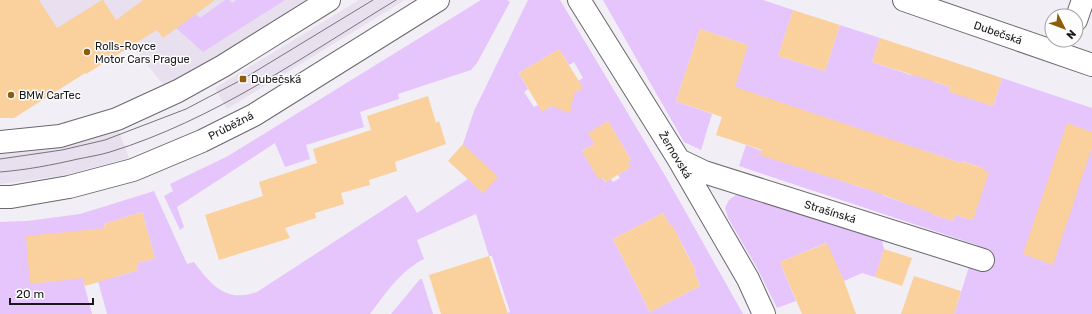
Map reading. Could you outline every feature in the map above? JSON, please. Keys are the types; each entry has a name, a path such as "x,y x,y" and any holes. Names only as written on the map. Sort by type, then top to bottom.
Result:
{"street":[{"path":"0,142 60,136 117,119 178,91 223,66 329,0"},
{"name":"Průběžná","path":"0,197 69,187 133,170 202,141 254,115 438,0"},
{"name":"Žernovská","path":"579,0 679,160 748,279 764,314"},
{"name":"Dubečská","path":"904,0 1044,41"},
{"name":"Dubečská","path":"1067,48 1092,64"},
{"name":"Strašínská","path":"679,160 704,172 982,260"}],"shaded area":[{"path":"0,0 308,0 166,88 131,45 14,118 0,118"},
{"path":"225,0 229,0 232,3 236,0 285,0 203,52 176,28 196,14 200,18"},
{"path":"359,0 405,0 227,109 215,88"},
{"path":"481,0 507,0 510,2 477,63 471,70 398,94 399,99 360,112 364,127 306,145 310,159 285,167 275,143 177,207 184,227 180,230 164,196 173,191 170,184 228,156"},
{"path":"528,0 560,0 666,177 743,314 506,314 510,312 492,256 489,256 476,214 417,240 424,259 415,264 401,276 370,314 107,314 98,281 84,284 92,314 0,314 0,222 27,221 80,214 154,191 187,264 194,262 207,278 220,290 236,295 246,295 257,292 406,195 417,213 468,179 483,193 463,144 474,111","holes":["559,49 569,65 574,62 583,78 578,81 568,96 543,111 538,105 534,107 524,92 528,89 519,73","608,121 631,160 628,162 630,167 618,175 620,178 613,182 611,179 605,182 602,177 599,179 582,151 595,144 589,133","142,212 155,258 137,263 138,270 115,277 111,246 104,224","663,213 671,227 673,227 696,271 694,272 700,286 650,312 613,239"]},
{"path":"603,0 763,0 793,10 778,56 825,71 840,25 880,38 872,62 911,75 919,51 941,59 934,82 951,87 949,91 993,106 1002,78 1092,108 1092,314 954,314 969,267 982,260 977,245 739,166 746,145 762,151 761,154 863,188 864,184 883,191 882,195 902,202 933,208 932,214 953,221 955,215 973,220 983,168 962,161 961,163 734,88 748,45 700,29 676,101 712,114 701,150 684,142"},
{"path":"117,126 129,158 61,176 0,184 0,151"},
{"path":"736,195 745,195 882,240 884,249 875,277 862,273 844,281 826,243 780,262 796,301 777,308 757,268 728,218 725,208 729,200"},
{"path":"420,279 422,279 433,314 391,314"}],"building":[{"path":"0,0 39,0 57,28 102,0 116,20 143,0 215,0 163,38 157,30 14,118 0,118"},
{"path":"793,10 840,25 825,71 778,56"},
{"path":"700,29 748,45 735,87 961,163 961,161 983,168 983,170 989,172 973,220 955,215 953,221 931,214 932,213 870,190 760,155 762,150 716,135 722,117 676,101"},
{"path":"880,38 1002,78 993,106 949,92 951,87 872,62"},
{"path":"559,49 583,88 574,93 570,113 551,106 542,112 519,73"},
{"path":"428,96 436,123 439,121 446,144 395,162 397,171 369,180 370,185 341,193 344,204 315,213 316,218 285,228 290,238 219,260 205,215 263,196 259,182 317,163 313,149 371,130 367,116"},
{"path":"608,121 631,160 628,162 631,167 606,182 602,177 599,180 582,151 595,144 588,133"},
{"path":"1067,123 1092,132 1092,147 1053,265 1023,254"},
{"path":"463,144 498,177 483,193 448,161"},
{"path":"142,212 155,258 137,263 138,270 85,286 83,278 30,284 26,236 106,228 104,224"},
{"path":"663,213 671,227 673,226 696,271 694,272 700,286 650,312 613,239"},
{"path":"827,243 844,281 856,314 802,314 780,262"},
{"path":"884,249 912,258 902,286 875,277"},
{"path":"489,256 508,314 441,314 429,275"},
{"path":"914,276 961,291 954,314 901,314"}],"tram line":[{"path":"0,159 62,150 105,140 186,109 243,79 373,0"},
{"path":"0,172 39,167 106,153 148,139 186,123 258,85 396,0"}],"place":[{"name":"Rolls-Royce Motor Cars Prague","path":"87,52"},
{"name":"Dubečská","path":"243,79"},
{"name":"BMW CarTec","path":"11,95"}]}
